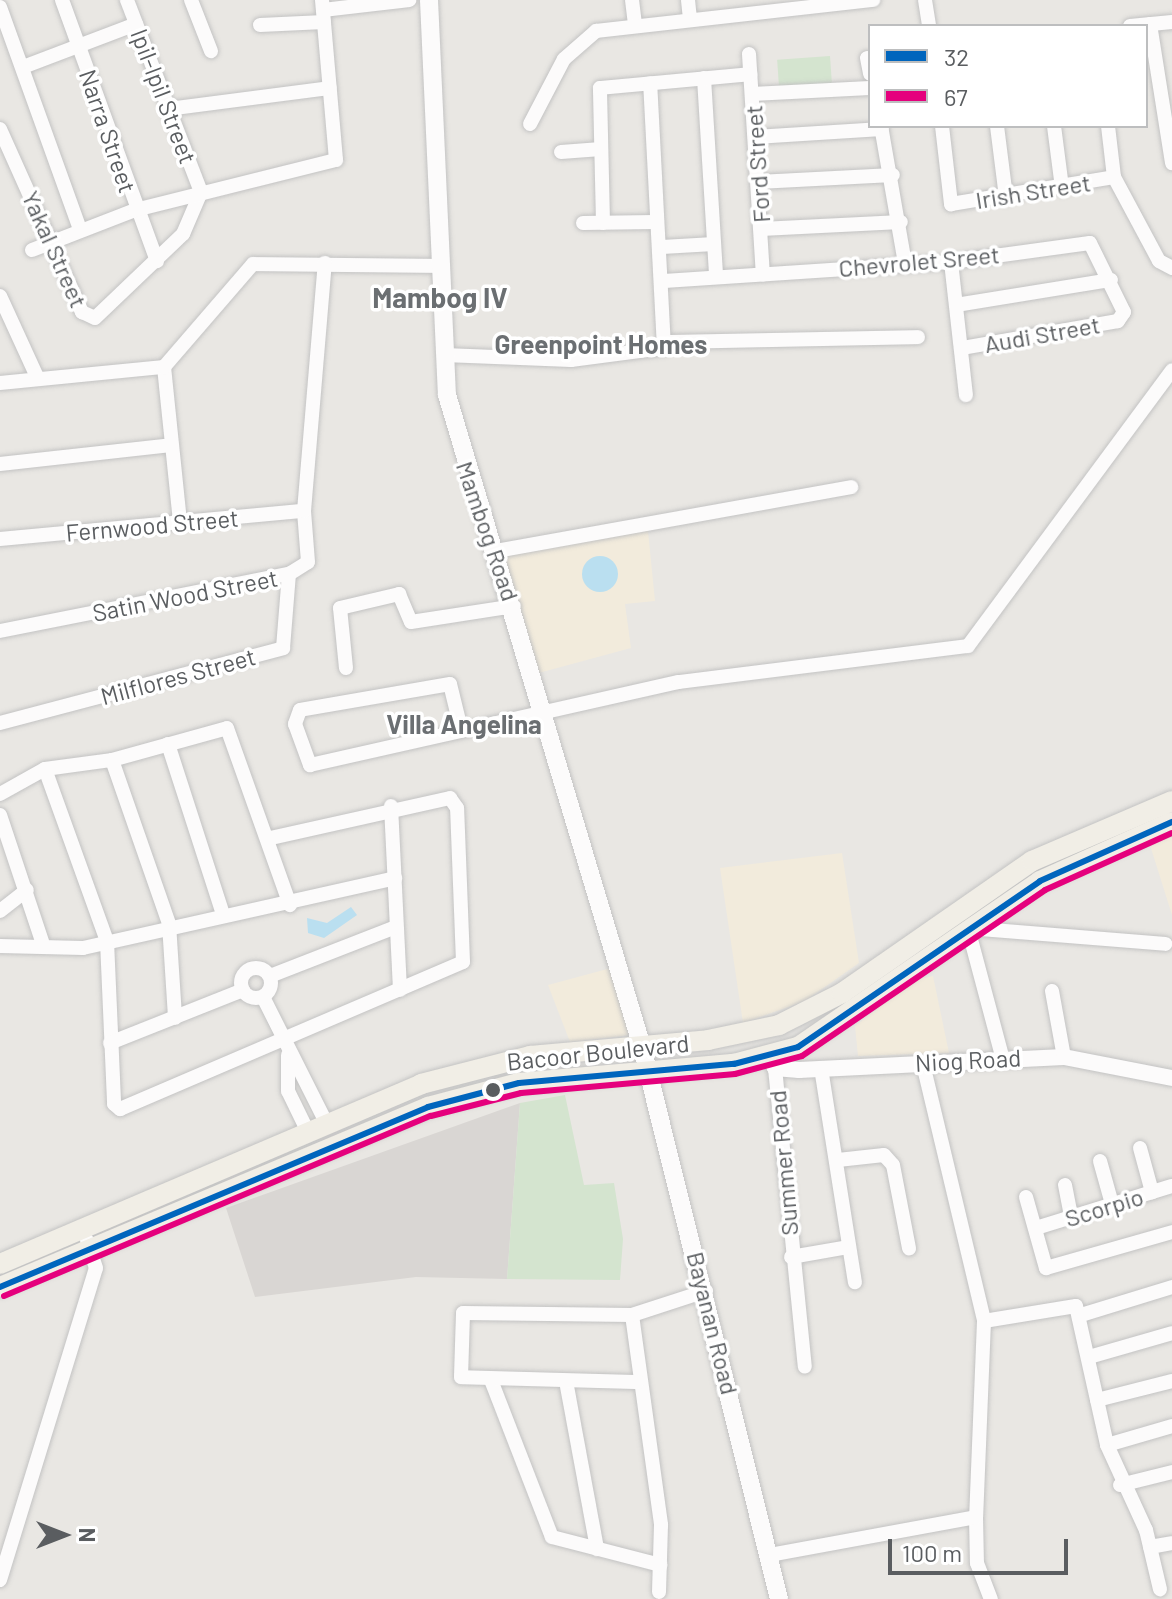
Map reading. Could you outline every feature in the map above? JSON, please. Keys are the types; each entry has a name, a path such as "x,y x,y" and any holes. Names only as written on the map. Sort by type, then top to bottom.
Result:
{"main road":[{"name":"Mambog Road","path":"429,0 444,355 458,444 514,606 642,1047"},
{"name":"Bacoor Boulevard","path":"0,1264 307,1130 421,1084 515,1058 642,1047 779,1025 842,993 1032,861 1172,801"},
{"name":"Bacoor Boulevard","path":"0,1287 428,1107 532,1081 772,1062 825,1035 968,928 1070,865 1172,822"},
{"path":"907,945 921,965"},
{"name":"Bayanan Road","path":"642,1047 706,1291 779,1599"}],"street":[{"name":"Narra Street","path":"62,0 135,210 157,261"},
{"name":"Ipil-Ipil Street","path":"127,0 201,192"},
{"path":"191,0 211,51"},
{"path":"260,25 323,11 409,0"},
{"path":"632,0 635,25"},
{"path":"688,0 690,18"},
{"path":"530,124 567,54 596,31 690,18 747,6 873,0"},
{"path":"925,0 929,24"},
{"path":"0,7 80,229"},
{"path":"32,250 135,210 336,160 323,11"},
{"path":"1172,22 1150,24 1172,163"},
{"path":"23,67 136,24"},
{"name":"Ford Street","path":"749,54 763,275"},
{"path":"867,58 868,63"},
{"path":"603,223 600,88 750,74"},
{"path":"704,78 716,277"},
{"path":"444,355 582,359 659,350 664,342 664,281 662,247 655,222 650,83"},
{"path":"168,109 330,88"},
{"path":"752,94 868,88"},
{"path":"755,137 881,128 893,175 905,264"},
{"name":"Irish Street","path":"942,128 951,204 1114,177"},
{"path":"997,128 1006,197"},
{"path":"1054,128 1062,188"},
{"path":"1108,128 1114,177 1159,261 1172,268"},
{"name":"Yakal Street","path":"0,129 54,240 82,312 95,318 157,261"},
{"path":"561,152 601,149"},
{"path":"758,182 893,175"},
{"path":"157,261 183,234 201,192"},
{"path":"583,223 655,222"},
{"path":"761,229 901,222"},
{"name":"Chevrolet Sreet","path":"664,281 951,262 1090,243 1111,280 1123,318"},
{"path":"662,247 714,244"},
{"path":"951,262 966,395"},
{"name":"Satin Wood Street","path":"0,631 289,574 308,562 304,511 325,263"},
{"path":"180,523 164,367 241,271 253,264 439,266"},
{"path":"956,305 1111,280"},
{"path":"0,296 38,379"},
{"name":"Audi Street","path":"961,348 1123,318"},
{"path":"664,342 918,337"},
{"path":"0,383 164,367"},
{"path":"461,729 450,684 300,710 295,724 310,765 679,682 971,645 1172,370"},
{"path":"0,464 171,445"},
{"path":"496,551 851,487"},
{"name":"Fernwood Street","path":"0,539 304,511"},
{"name":"Milflores Street","path":"0,723 283,648 289,574"},
{"path":"346,668 340,608 399,594 411,622 514,606"},
{"path":"0,794 45,769 112,760 231,730 271,838 290,905"},
{"path":"168,744 223,914"},
{"path":"112,760 169,924 175,1018"},
{"path":"45,769 107,941 114,1104 127,1110 285,1048 463,962 457,808 442,796 391,806 271,838"},
{"path":"391,806 400,990"},
{"path":"0,815 44,947"},
{"path":"0,946 44,947 107,941 169,924 290,905 395,878"},
{"path":"0,911 27,890"},
{"path":"243,990 249,969 270,976 396,927"},
{"path":"1002,1056 968,928 1165,944"},
{"path":"270,976 263,997 285,1048 309,1078 326,1122"},
{"path":"110,1043 243,990 263,997"},
{"path":"1052,991 1064,1057"},
{"path":"285,1048 288,1091 307,1130"},
{"name":"Niog Road","path":"772,1062 821,1068 923,1064 1002,1056 1064,1057 1172,1078"},
{"name":"Summer Road","path":"772,1062 805,1366"},
{"path":"923,1064 984,1321 977,1563 991,1599"},
{"path":"821,1068 855,1282"},
{"path":"1140,1148 1152,1192"},
{"path":"838,1160 884,1155 893,1165 909,1248"},
{"path":"1100,1161 1112,1204"},
{"path":"1065,1185 1071,1216"},
{"name":"Scorpio","path":"1036,1228 1172,1186"},
{"path":"1026,1197 1046,1268 1172,1232"},
{"path":"0,1580 96,1268 82,1228"},
{"name":"Summer Road","path":"791,1257 849,1247"},
{"path":"1081,1315 1172,1287"},
{"path":"637,1382 461,1377 463,1313 632,1315 706,1291"},
{"path":"984,1321 1056,1305 1074,1305 1081,1315 1107,1445 1120,1485 1163,1580"},
{"path":"632,1315 637,1382 661,1525 659,1592"},
{"path":"1089,1357 1172,1333"},
{"path":"491,1380 552,1537 660,1565"},
{"path":"566,1381 597,1549"},
{"path":"1097,1400 1172,1381"},
{"path":"1107,1445 1172,1426"},
{"path":"1120,1485 1172,1472"},
{"path":"769,1555 976,1517"},
{"path":"1150,1547 1172,1543"}],"shaded area":[{"path":"647,521 655,601 625,604 631,648 535,674 496,551"},
{"path":"1172,837 1172,915 1150,845"},
{"path":"842,853 859,963 805,1001 743,1023 720,868"},
{"path":"611,968 631,1035 570,1042 548,985"},
{"path":"933,976 949,1053 858,1056 855,1026 915,980"},
{"path":"520,1103 507,1279 416,1277 255,1297 226,1208"}],"green space":[{"path":"830,56 832,85 779,89 777,60"},
{"path":"565,1095 584,1185 614,1183 623,1239 620,1280 507,1279 520,1103"}],"water":[{"path":"600,556 612,562 618,574 612,586 600,592 588,586 582,574 588,562"},
{"path":"351,907 357,915 324,938 308,933 307,918 327,923"}],"transit line":[{"name":"32","path":"0,1287 428,1107 519,1083 734,1064 798,1047 1040,881 1172,822"},
{"name":"67","path":"4,1296 431,1116 521,1093 735,1074 802,1056 1045,890 1172,833"}],"district":[{"name":"Mambog IV","path":"440,297"},
{"name":"Greenpoint Homes","path":"601,344"},
{"name":"Villa Angelina","path":"464,724"}]}
